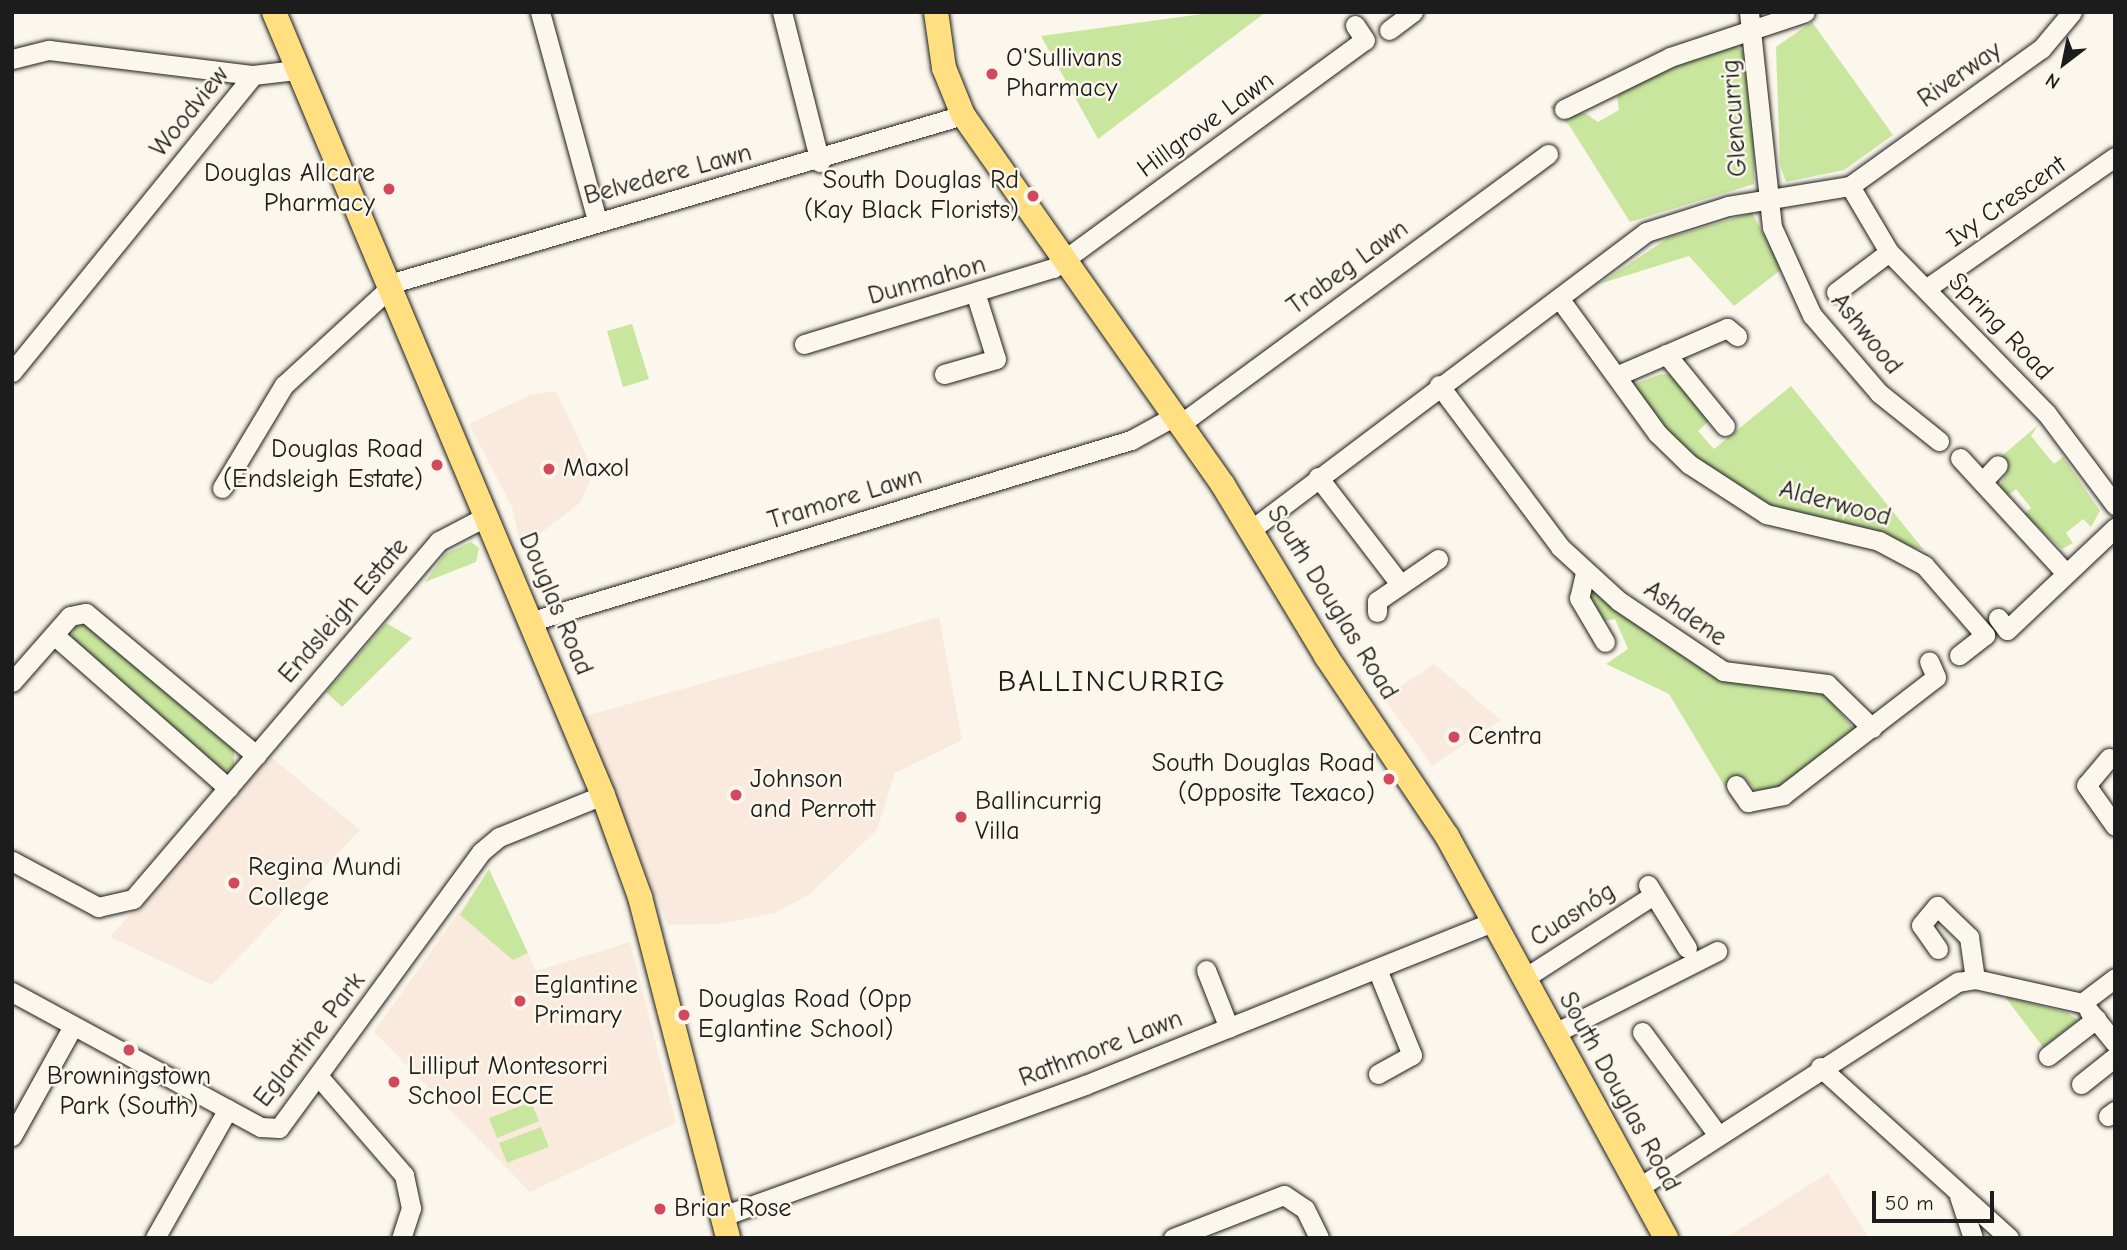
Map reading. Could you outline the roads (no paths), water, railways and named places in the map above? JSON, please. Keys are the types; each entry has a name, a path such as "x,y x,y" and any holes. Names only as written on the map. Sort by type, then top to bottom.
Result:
{"main road":[{"name":"Douglas Road","path":"274,12 387,289 604,795 640,897 725,1227"},
{"name":"South Douglas Road","path":"936,12 944,68 963,115 1063,262 1252,529 1326,656 1447,836 1666,1238"}],"street":[{"path":"540,12 597,221"},
{"path":"782,12 820,162"},
{"path":"1389,30 1413,12"},
{"name":"Glencurrig","path":"1749,12 1756,33 1767,200"},
{"name":"Glencurrig","path":"1564,109 1670,57 1756,33 1805,12"},
{"name":"Riverway","path":"1850,186 2041,49 2071,12"},
{"name":"Hillgrove Lawn","path":"1063,262 1365,40 1355,25"},
{"name":"Woodview","path":"12,59 49,50 253,75"},
{"path":"253,75 296,70"},
{"name":"Woodview","path":"12,372 253,75"},
{"name":"Belvedere Lawn","path":"387,289 597,221 820,162 963,115"},
{"name":"Trabeg Lawn","path":"1176,421 1548,154"},
{"name":"Ivy Crescent","path":"1927,288 2115,157"},
{"path":"1252,529 1439,385 1661,225 1767,200 1850,186"},
{"name":"Spring Road","path":"1850,186 1889,252 2047,414 2115,505"},
{"name":"Ashwood","path":"1767,200 1772,227 1812,315 1879,393 1940,441"},
{"path":"1836,292 1889,252"},
{"name":"Dunmahon","path":"804,344 856,340 1063,262"},
{"path":"222,488 284,385 387,289"},
{"path":"944,374 996,359 976,295"},
{"name":"Alderwood","path":"1559,298 1657,433 1725,489 1786,523 1879,541 1924,565 1985,635 1959,655"},
{"path":"1616,376 1727,328 1737,336"},
{"path":"1666,354 1725,426"},
{"name":"Ashdene","path":"1439,385 1585,573 1712,667 1827,684 1872,728"},
{"name":"Tramore Lawn","path":"529,622 1131,440 1176,421"},
{"path":"1960,458 2064,572"},
{"path":"1982,482 1998,465"},
{"path":"1318,477 1400,584"},
{"name":"Endsleigh Estate","path":"12,861 98,907 121,906 228,788 439,541 485,517"},
{"path":"1998,618 2007,630 2064,572 2115,528"},
{"path":"1377,612 1377,601 1438,559"},
{"path":"1585,573 1579,598 1605,642"},
{"path":"12,682 77,613 93,617 256,755"},
{"path":"54,635 228,788"},
{"path":"1737,785 1748,802 1772,800 1872,728 1936,677 1929,661"},
{"path":"2109,758 2086,785 2115,826"},
{"name":"Eglantine Park","path":"12,992 261,1127 279,1128 488,844 604,795"},
{"name":"Cuasnóg","path":"1523,979 1650,890 1687,948"},
{"path":"1938,949 1921,925 1937,906 1969,937 1975,979"},
{"name":"Rathmore Lawn","path":"725,1227 1493,922"},
{"path":"1553,1034 1717,951"},
{"path":"1377,969 1412,1055 1410,1062 1378,1074"},
{"path":"1206,970 1229,1028"},
{"path":"2082,1003 2115,978"},
{"path":"1638,1188 1896,1018 1975,979 2082,1003 2115,1043"},
{"path":"2048,1056 2096,1019"},
{"path":"12,1136 73,1026"},
{"path":"1642,1032 1718,1135"},
{"path":"2081,1084 2115,1057"},
{"path":"1820,1067 2009,1238"},
{"path":"319,1077 404,1175 411,1208 401,1238"},
{"path":"155,1238 228,1109"},
{"path":"1173,1238 1284,1195 1305,1209 1319,1238"},
{"path":"1959,1195 1973,1238"}],"place":[{"name":"O'Sullivans Pharmacy","path":"992,74"},
{"name":"Douglas Allcare Pharmacy","path":"389,189"},
{"name":"South Douglas Rd (Kay Black Florists)","path":"1033,196"},
{"name":"Douglas Road (Endsleigh Estate)","path":"437,465"},
{"name":"Maxol","path":"549,469"},
{"name":"Centra","path":"1454,737"},
{"name":"South Douglas Road (Opposite Texaco)","path":"1389,779"},
{"name":"Johnson and Perrott","path":"736,795"},
{"name":"Ballincurrig Villa","path":"961,817"},
{"name":"Regina Mundi College","path":"234,883"},
{"name":"Eglantine Primary","path":"520,1001"},
{"name":"Douglas Road (Opp Eglantine School)","path":"684,1015"},
{"name":"Browningstown Park (South)","path":"129,1050"},
{"name":"Lilliput Montesorri School ECCE","path":"394,1082"},
{"name":"Briar Rose","path":"660,1209"}],"district":[{"name":"BALLINCURRIG","path":"1112,682"}]}
